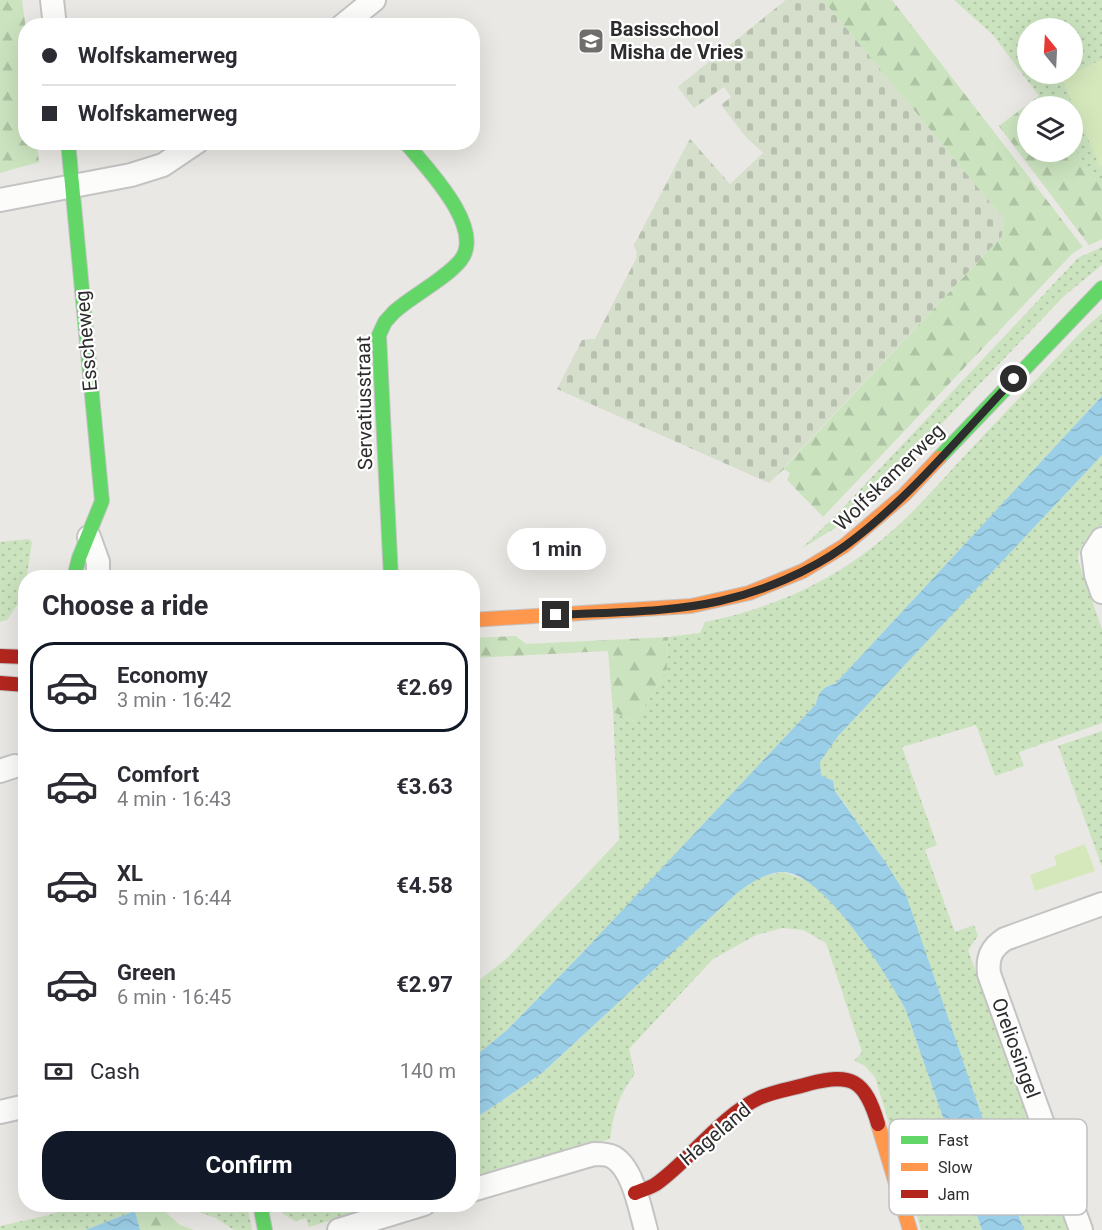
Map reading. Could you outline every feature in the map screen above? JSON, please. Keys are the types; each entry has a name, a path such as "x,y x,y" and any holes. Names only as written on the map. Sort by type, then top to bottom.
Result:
{"street":[{"path":"52,0 54,18"},
{"path":"352,18 374,0"},
{"name":"Esscheweg","path":"69,150 102,501 75,570"},
{"path":"0,200 131,175 163,165 185,150"},
{"name":"Servatiusstraat","path":"391,570 379,335 383,322 462,259 468,245 466,228 460,211 411,150"},
{"name":"Wolfskamerweg","path":"480,619 691,606 749,593 803,571 844,546 904,495 1102,288"},
{"path":"88,537 98,562 98,570"},
{"path":"1102,539 1093,552 1096,575 1102,592"},
{"path":"0,656 18,657"},
{"path":"0,683 18,684"},
{"name":"Oreliosingel","path":"1041,1119 989,974 987,961 995,945 1005,939 1102,904"},
{"name":"Hageland","path":"635,1193 655,1185 735,1114 759,1098 827,1079 850,1079 864,1090 873,1107 889,1160"},
{"path":"0,1112 18,1108"},
{"path":"480,1188 594,1154 611,1156 622,1164 630,1177 646,1230"},
{"path":"262,1212 265,1230"},
{"path":"339,1230 398,1212"},
{"name":"Hageland","path":"905,1215 910,1230"},
{"name":"Oreliosingel","path":"1076,1215 1081,1230"}],"green space":[{"path":"0,0 22,0 24,18 18,18 18,150 38,150 39,162 0,173"},
{"path":"786,0 892,0 1083,247 1073,253 823,517 787,480 790,473 784,469 769,483 582,340 595,339 636,259 637,251 634,245 690,139 730,185 784,468 1002,236 1003,218 830,9 694,108 678,87"},
{"path":"786,0 823,0 1003,218 1002,236 769,483 557,389 582,340 595,339 636,259 637,251 634,245 690,139 730,184 763,153 745,136 721,105 731,97 724,87 694,108 678,87"},
{"path":"954,0 1102,0 1102,239 1089,245 1026,162 1083,162 1083,96 1039,96 1030,84 1083,84 1083,18 1017,18 1017,67 993,35"},
{"path":"1102,60 1102,166 1100,167 1083,128 1083,96 1069,96 1064,84 1083,84 1083,68"},
{"path":"1017,112 1017,150 999,126"},
{"path":"1017,112 1017,150 999,126"},
{"path":"1083,160 1102,188 1102,239 1089,245 1026,162"},
{"path":"1102,247 1102,265 1064,296 864,505 840,525 801,549 838,513 1078,258"},
{"path":"1102,313 1102,396 835,684 827,686 822,691 816,704 616,918 508,1029 480,1052 480,979 506,959 619,840 613,712 634,721 667,669 668,637 700,633 705,622 778,601 823,580 865,553 917,507 1081,332"},
{"path":"1102,455 1102,524 1083,544 1078,560 1102,629 1102,723 1019,752 1024,766 995,776 976,725 902,747 937,845 925,850 955,932 974,925 978,936 968,950 1028,1119 983,1119 917,929 884,860 835,790 833,781 821,775 820,762 837,736"},
{"path":"29,539 32,542 28,570 18,570 18,604 7,620 0,622 0,542"},
{"path":"516,636 526,644 668,637 667,669 634,721 613,712 608,651 480,658 480,638"},
{"path":"1102,731 1102,867 1058,746"},
{"path":"1085,844 1095,871 1035,891 1030,875 1057,865 1054,856"},
{"path":"783,872 805,880 834,905 848,921 886,975 905,1008 944,1119 889,1119 889,1124 875,1077 864,1065 854,1061 862,1052 826,943 803,930 782,928 756,935 713,959 629,1049 635,1074 624,1090 618,1105 610,1139 480,1176 480,1115 542,1073 756,878"},
{"path":"58,1212 132,1212 85,1230 0,1230 0,1226"},
{"path":"135,1212 165,1212 180,1225 194,1230 140,1230"},
{"path":"199,1212 248,1212 252,1230 234,1230 216,1218"},
{"path":"283,1212 359,1212 309,1227 306,1218 295,1221"},
{"path":"916,1215 977,1215 982,1230 921,1230"},
{"path":"1018,1215 1063,1215 1068,1230 1024,1230"}],"water":[{"path":"1102,396 1102,455 838,736 820,762 821,775 833,781 835,791 906,895 983,1119 944,1119 905,1008 869,950 834,905 816,888 798,876 781,872 757,880 736,894 542,1073 480,1115 480,1052 508,1029 584,951 816,704 822,691 827,686 835,684"},
{"path":"135,1212 140,1230 85,1230"},
{"path":"977,1215 1018,1215 1024,1230 982,1230"}],"traffic: fast":[{"path":"69,150 102,501 76,570"},
{"path":"391,570 379,335 385,322 394,312 453,268 460,261 466,248 466,232 460,216 450,198 412,150"},
{"path":"939,458 1102,288"},
{"path":"262,1212 265,1230"}],"traffic: slow":[{"path":"480,619 691,606 749,593 803,571 844,546 904,495 939,458"},
{"path":"878,1124 889,1160"},
{"path":"905,1215 910,1230"}],"traffic: jam":[{"path":"0,656 18,657"},
{"path":"0,683 18,684"},
{"path":"635,1193 654,1185 669,1174 745,1106 777,1092 823,1080 846,1080 862,1089 878,1124"}],"place":[{"name":"Basisschool Misha de Vries","path":"591,41"}],"route":[{"path":"556,615 691,606 749,593 803,571 844,546 880,517 904,495 1014,379"}]}
